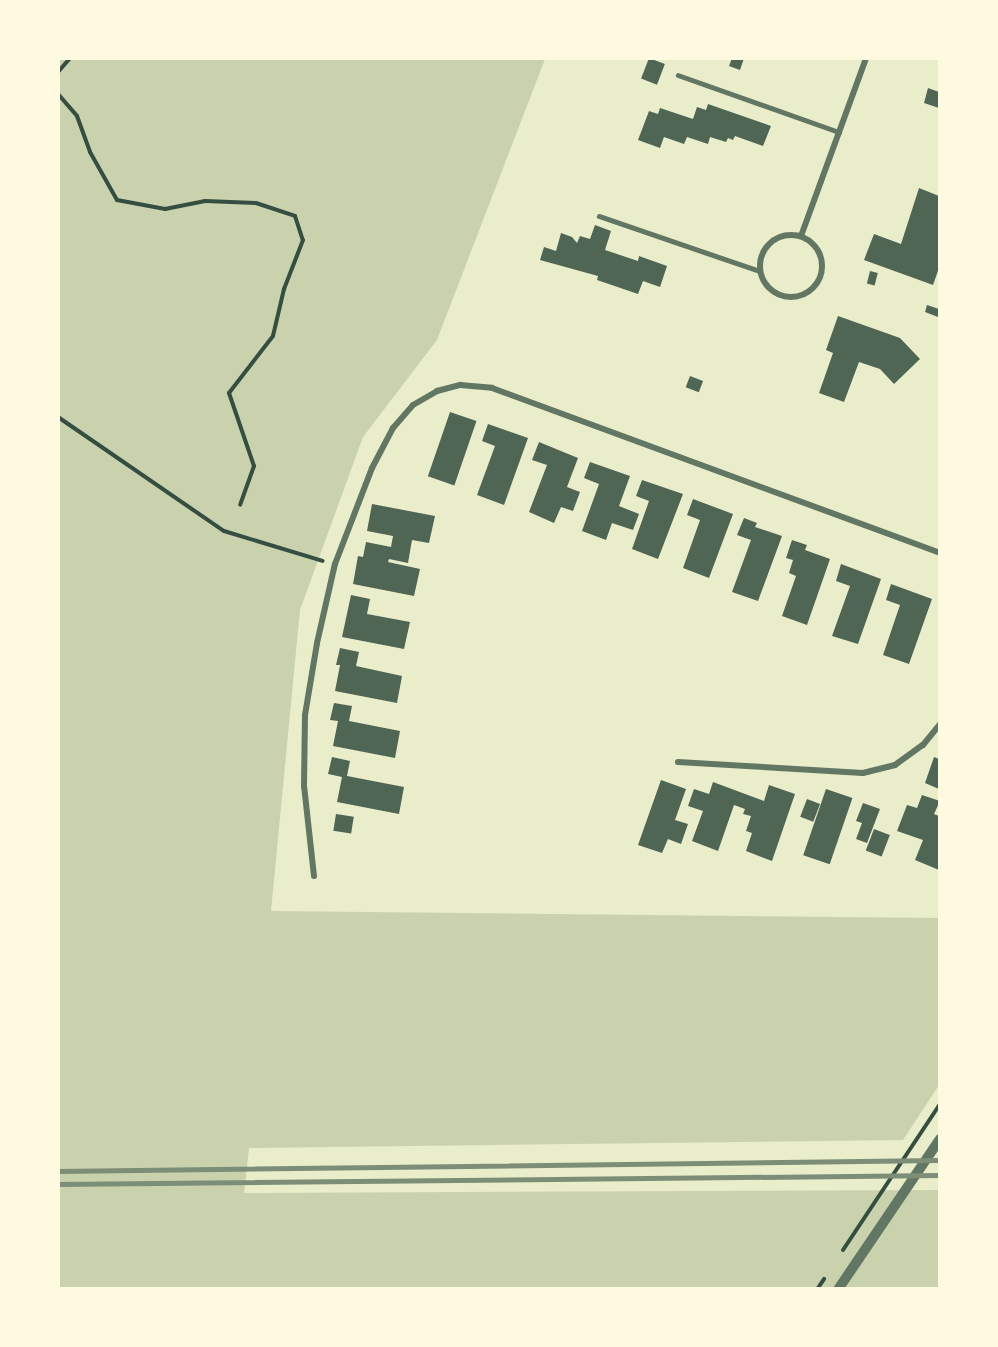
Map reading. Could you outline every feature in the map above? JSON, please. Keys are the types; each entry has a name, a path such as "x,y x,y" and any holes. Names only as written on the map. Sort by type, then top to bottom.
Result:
{"street":[{"path":"801,236 866,58"},
{"path":"784,236 801,236 812,243 819,252 822,266 820,279 812,290 800,296 788,297 774,292 765,284 760,270 763,253 772,242 784,236"},
{"path":"315,876 304,786 305,715 317,643 335,564 372,468 393,428 413,405 437,391 460,385 492,388 939,553"},
{"path":"678,762 863,773 895,765 923,745 939,724"},
{"path":"839,1288 939,1139"}],"lane":[{"path":"678,75 839,132"},
{"path":"599,216 760,270"}],"path":[{"path":"58,72 70,58"},
{"path":"58,94 77,116 90,152 117,200 165,209 205,201 256,203 295,216 303,240 284,289 273,336 229,393 254,466 240,505"},
{"path":"58,417 224,531 335,564"},
{"path":"837,1259 939,1104"},
{"path":"818,1288 831,1269"}],"green space":[{"path":"58,59 545,59 437,340 363,437 300,610 271,911 939,918 939,1085 903,1140 249,1148 244,1193 939,1190 939,1288 59,1288"}],"building":[{"path":"649,58 665,64 657,85 641,79"},
{"path":"732,58 744,58 740,70 729,66"},
{"path":"928,88 939,92 939,108 924,103"},
{"path":"708,104 771,126 763,146 735,136 733,140 728,138 726,142 710,137 708,144 687,137 684,144 664,137 660,148 638,140 649,111 658,114 660,108 693,119 697,107 706,110"},
{"path":"919,188 939,196 939,268 933,285 864,260 874,234 901,244"},
{"path":"595,225 611,231 605,250 638,261 639,256 667,266 660,287 643,281 638,294 597,280 598,276 540,260 544,247 556,251 561,233 572,237 577,243 580,236 590,239"},
{"path":"870,271 878,273 875,286 867,284"},
{"path":"927,305 939,309 938,317 925,312"},
{"path":"838,316 900,338 920,359 894,384 880,369 859,362 844,402 819,393 833,353 826,350"},
{"path":"690,376 703,381 699,392 686,387"},
{"path":"450,412 476,421 454,485 428,476"},
{"path":"488,424 528,438 504,505 477,495 495,446 482,441"},
{"path":"539,442 578,458 567,487 580,492 573,511 561,507 554,523 529,512 547,465 532,460"},
{"path":"590,462 630,476 619,506 639,514 633,530 612,523 606,540 582,531 599,484 584,478"},
{"path":"642,480 683,494 658,559 632,549 649,501 636,496"},
{"path":"693,499 733,514 709,578 683,568 700,520 687,515"},
{"path":"372,504 435,516 429,543 412,540 408,563 389,559 388,562 420,569 414,596 353,584 358,556 363,557 366,542 391,547 393,536 367,531"},
{"path":"744,518 757,523 755,527 782,536 758,601 732,592 751,540 737,535"},
{"path":"792,540 807,545 805,550 830,559 807,625 782,616 796,576 789,573 793,560 786,558"},
{"path":"841,564 881,579 858,644 832,636 850,586 836,581"},
{"path":"891,584 932,599 909,664 883,655 900,605 886,600"},
{"path":"351,595 370,599 367,614 410,622 404,649 342,637"},
{"path":"340,648 359,652 356,666 402,676 397,703 335,691 340,665 336,665"},
{"path":"334,703 352,706 349,721 400,731 395,758 333,746 338,721 330,720"},
{"path":"332,757 350,761 347,776 404,787 399,814 337,802 342,777 328,774"},
{"path":"934,757 939,759 939,789 925,783"},
{"path":"661,780 686,789 675,820 688,824 681,844 668,839 662,853 638,845"},
{"path":"713,782 764,801 769,785 795,794 772,861 746,851 752,833 746,831 751,816 743,814 745,809 734,805 718,851 692,841 703,811 688,806 694,789 709,794"},
{"path":"826,789 852,798 830,864 803,855"},
{"path":"922,795 940,801 934,814 939,816 939,870 915,860 923,840 897,831 907,805 917,808"},
{"path":"807,799 820,804 813,822 800,817"},
{"path":"863,803 880,809 867,843 856,839 862,823 856,821"},
{"path":"336,814 354,817 351,834 333,831"},
{"path":"874,829 890,835 882,857 866,850"}],"railway":[{"path":"58,1171 940,1160"},
{"path":"58,1184 940,1175"}]}
